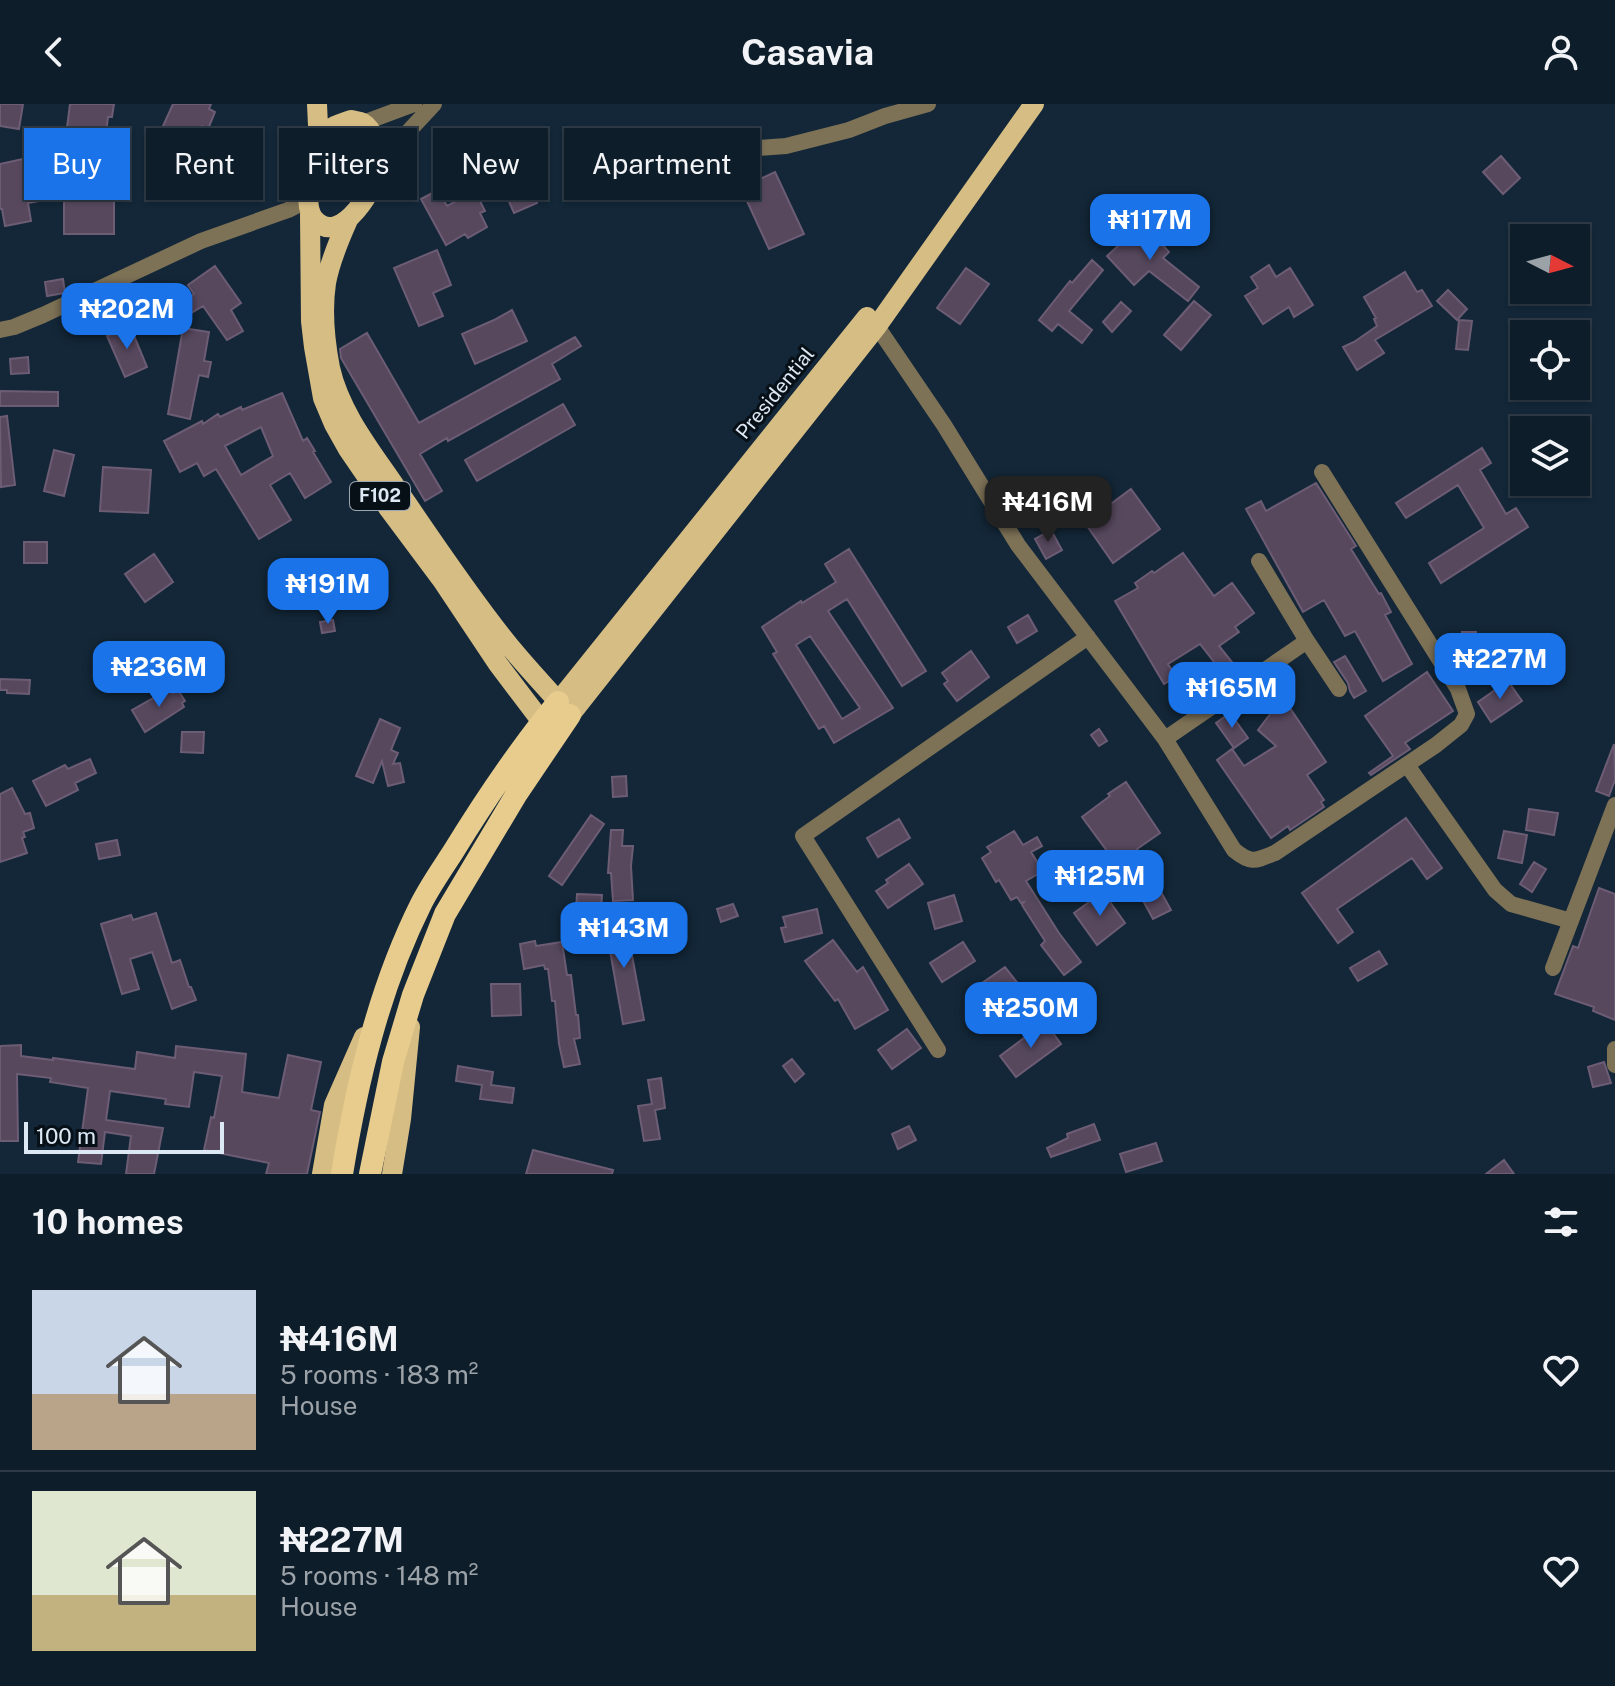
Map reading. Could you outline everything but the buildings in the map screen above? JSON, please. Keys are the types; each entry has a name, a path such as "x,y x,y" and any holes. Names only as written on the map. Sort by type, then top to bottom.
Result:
{"highway":[{"path":"342,1174 352,1114 367,1054 387,986 421,903 482,805 564,708"},
{"path":"370,1174 393,1062 413,995 445,914 509,806 548,730"}],"main road":[{"name":"F102","path":"317,104 318,128"},
{"path":"347,104 367,128"},
{"path":"872,321 1016,104"},
{"path":"564,708 872,321 1034,104"},
{"path":"332,128 351,120 363,123"},
{"name":"F102","path":"309,200 311,321 323,398 334,424 389,509 548,730"},
{"name":"F102","path":"363,200 348,220 326,284 327,345 330,369 339,393 366,444 462,582 527,668 564,708"},
{"path":"309,207 317,223 326,227 337,227 348,220"},
{"path":"322,1174 334,1105 387,986"},
{"path":"392,1174 401,1119 413,995"}],"street":[{"path":"363,123 414,104"},
{"path":"412,128 434,104"},
{"path":"760,148 786,146 849,130 928,104"},
{"path":"0,330 43,315 201,241 288,210 309,207"},
{"path":"872,321 944,425 1018,545 1165,739 1234,850 1245,859 1256,861 1275,853 1436,745 1461,725 1467,714 1458,689 1322,472"},
{"path":"1259,561 1339,689"},
{"path":"938,1050 803,836 1088,637"},
{"path":"1165,739 1307,641"},
{"path":"1407,765 1495,890 1511,904 1571,921"},
{"path":"1553,968 1615,805"},
{"path":"1615,1049 1615,1065"}]}
